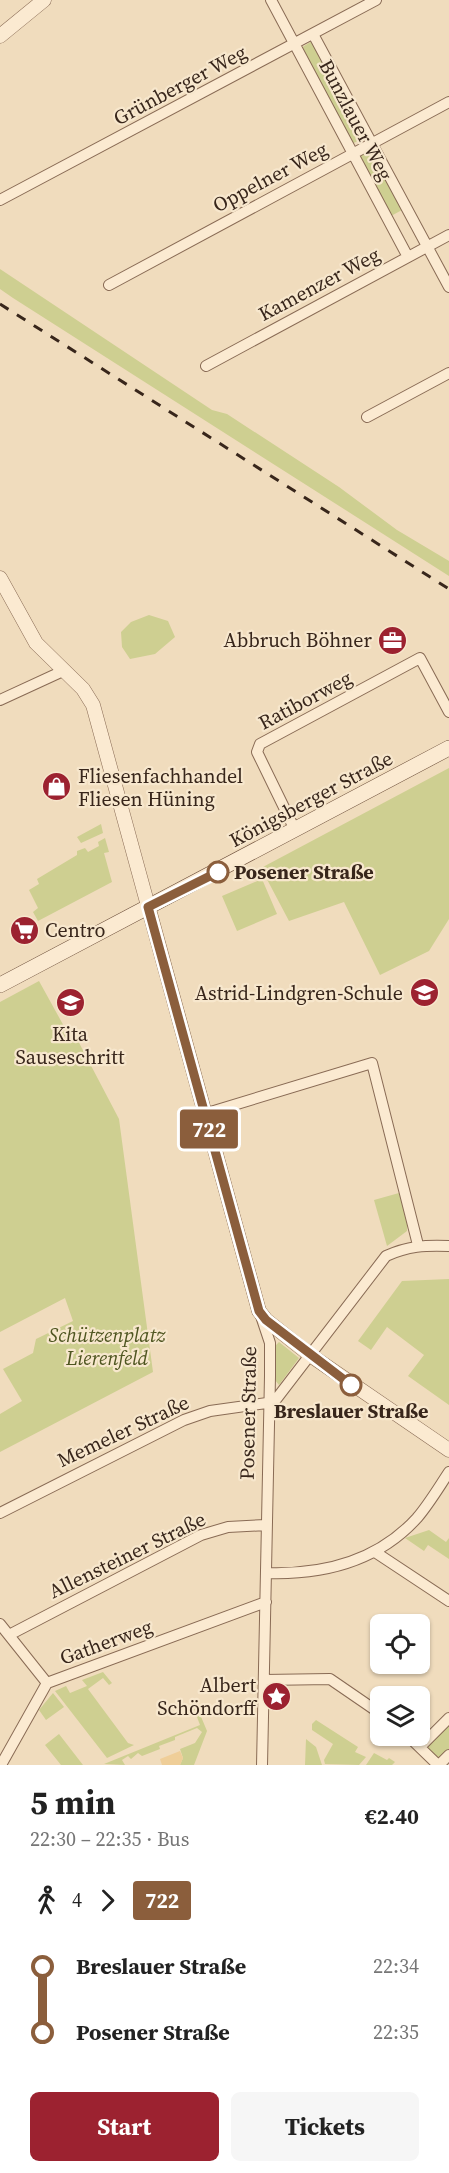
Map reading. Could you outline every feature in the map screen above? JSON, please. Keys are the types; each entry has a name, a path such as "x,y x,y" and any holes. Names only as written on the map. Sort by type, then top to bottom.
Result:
{"main road":[{"name":"Königsberger Straße","path":"0,985 449,748"}],"street":[{"path":"0,36 44,0"},
{"name":"Bunzlauer Weg","path":"272,0 408,257"},
{"name":"Grünberger Weg","path":"0,200 376,0"},
{"name":"Bunzlauer Weg","path":"313,34 449,287"},
{"name":"Oppelner Weg","path":"109,285 449,102"},
{"name":"Kamenzer Weg","path":"206,366 449,235"},
{"path":"367,417 449,372"},
{"name":"Posener Straße","path":"0,578 36,643 82,689 93,705 204,1114 270,1343 262,1765"},
{"name":"Ratiborweg","path":"295,830 257,752 257,746 420,658 449,712"},
{"path":"0,700 63,671"},
{"path":"204,1114 372,1063 418,1245"},
{"path":"269,1404 278,1398 386,1256 418,1245 449,1246"},
{"path":"259,1311 266,1320 310,1355 449,1450"},
{"name":"Memeler Straße","path":"0,1513 184,1420 210,1411 269,1404"},
{"path":"266,1573 316,1572 375,1552 418,1517 449,1472"},
{"name":"Allensteiner Straße","path":"9,1635 201,1535 228,1527 266,1525"},
{"path":"375,1552 449,1601"},
{"name":"Gatherweg","path":"1,1765 4,1748 47,1683 266,1602"},
{"path":"0,1624 47,1683"},
{"path":"264,1680 330,1679 370,1706"},
{"path":"449,1718 420,1748 439,1765 449,1755"}],"green space":[{"path":"312,41 365,137 352,144 301,48"},
{"path":"370,150 402,210 391,216 358,156"},
{"path":"0,269 212,410 227,414 339,487 397,530 449,561 449,576 13,298 0,289"},
{"path":"149,615 168,621 175,637 155,654 130,659 122,647 121,632 131,622"},
{"path":"449,768 449,919 429,951 380,975 344,902 289,921 261,868"},
{"path":"101,824 103,833 81,843 77,837"},
{"path":"105,838 109,852 104,853 112,882 38,921 33,912 38,908 29,890 39,884 37,879 77,855 77,851 85,848 88,852 99,846 98,842"},
{"path":"262,879 277,914 237,931 222,896"},
{"name":"Schützenplatz Lierenfeld","path":"39,981 71,1039 76,1037 119,1119 153,1372 0,1452 0,1414 22,1401 3,1369 33,1353 36,1339 73,1321 65,1298 0,1332 0,1002"},
{"path":"399,1193 407,1222 407,1231 387,1246 374,1200"},
{"path":"449,1279 449,1405 408,1376 424,1355 387,1327 371,1350 358,1341 402,1281"},
{"path":"279,1342 299,1358 279,1385 275,1380 276,1345"},
{"path":"429,1530 446,1542 449,1538 449,1559 428,1545 424,1551 405,1538"},
{"path":"103,1672 112,1683 109,1685 103,1678 88,1689 128,1743 134,1745 107,1758 55,1691 66,1686 70,1693 87,1686 82,1680"},
{"path":"53,1693 64,1707 46,1720 39,1710"},
{"path":"197,1707 207,1731 194,1765 180,1765 183,1758 180,1749 195,1743 202,1732 197,1728 159,1746 160,1749 142,1756 138,1753 131,1759 128,1756 122,1760 125,1765 104,1764 200,1725 194,1709"},
{"path":"316,1720 358,1747 355,1752 366,1757 359,1765 325,1764 324,1760 333,1744 312,1730 312,1724"},
{"path":"449,1722 449,1751 439,1758 433,1755 427,1746 430,1746 430,1741"},
{"path":"59,1734 83,1765 61,1765 45,1745"},
{"path":"306,1739 316,1747 322,1765 305,1765"},
{"path":"374,1753 395,1762 392,1765 366,1765"}],"sand":[{"path":"180,1751 183,1758 180,1765 162,1765 160,1759"}],"railway":[{"path":"0,304 449,589"}],"bus line":[{"name":"722","path":"218,872 148,907 259,1311 266,1320 351,1385"}],"place":[{"name":"Abbruch Böhner","path":"393,640"},
{"name":"Fliesenfachhandel Fliesen Hüning","path":"57,787"},
{"name":"Posener Straße","path":"218,872"},
{"name":"Centro","path":"24,930"},
{"name":"Astrid-Lindgren-Schule","path":"424,993"},
{"name":"Kita Sauseschritt","path":"70,1003"},
{"name":"Breslauer Straße","path":"351,1385"},
{"name":"Albert Schöndorff","path":"277,1697"}]}
